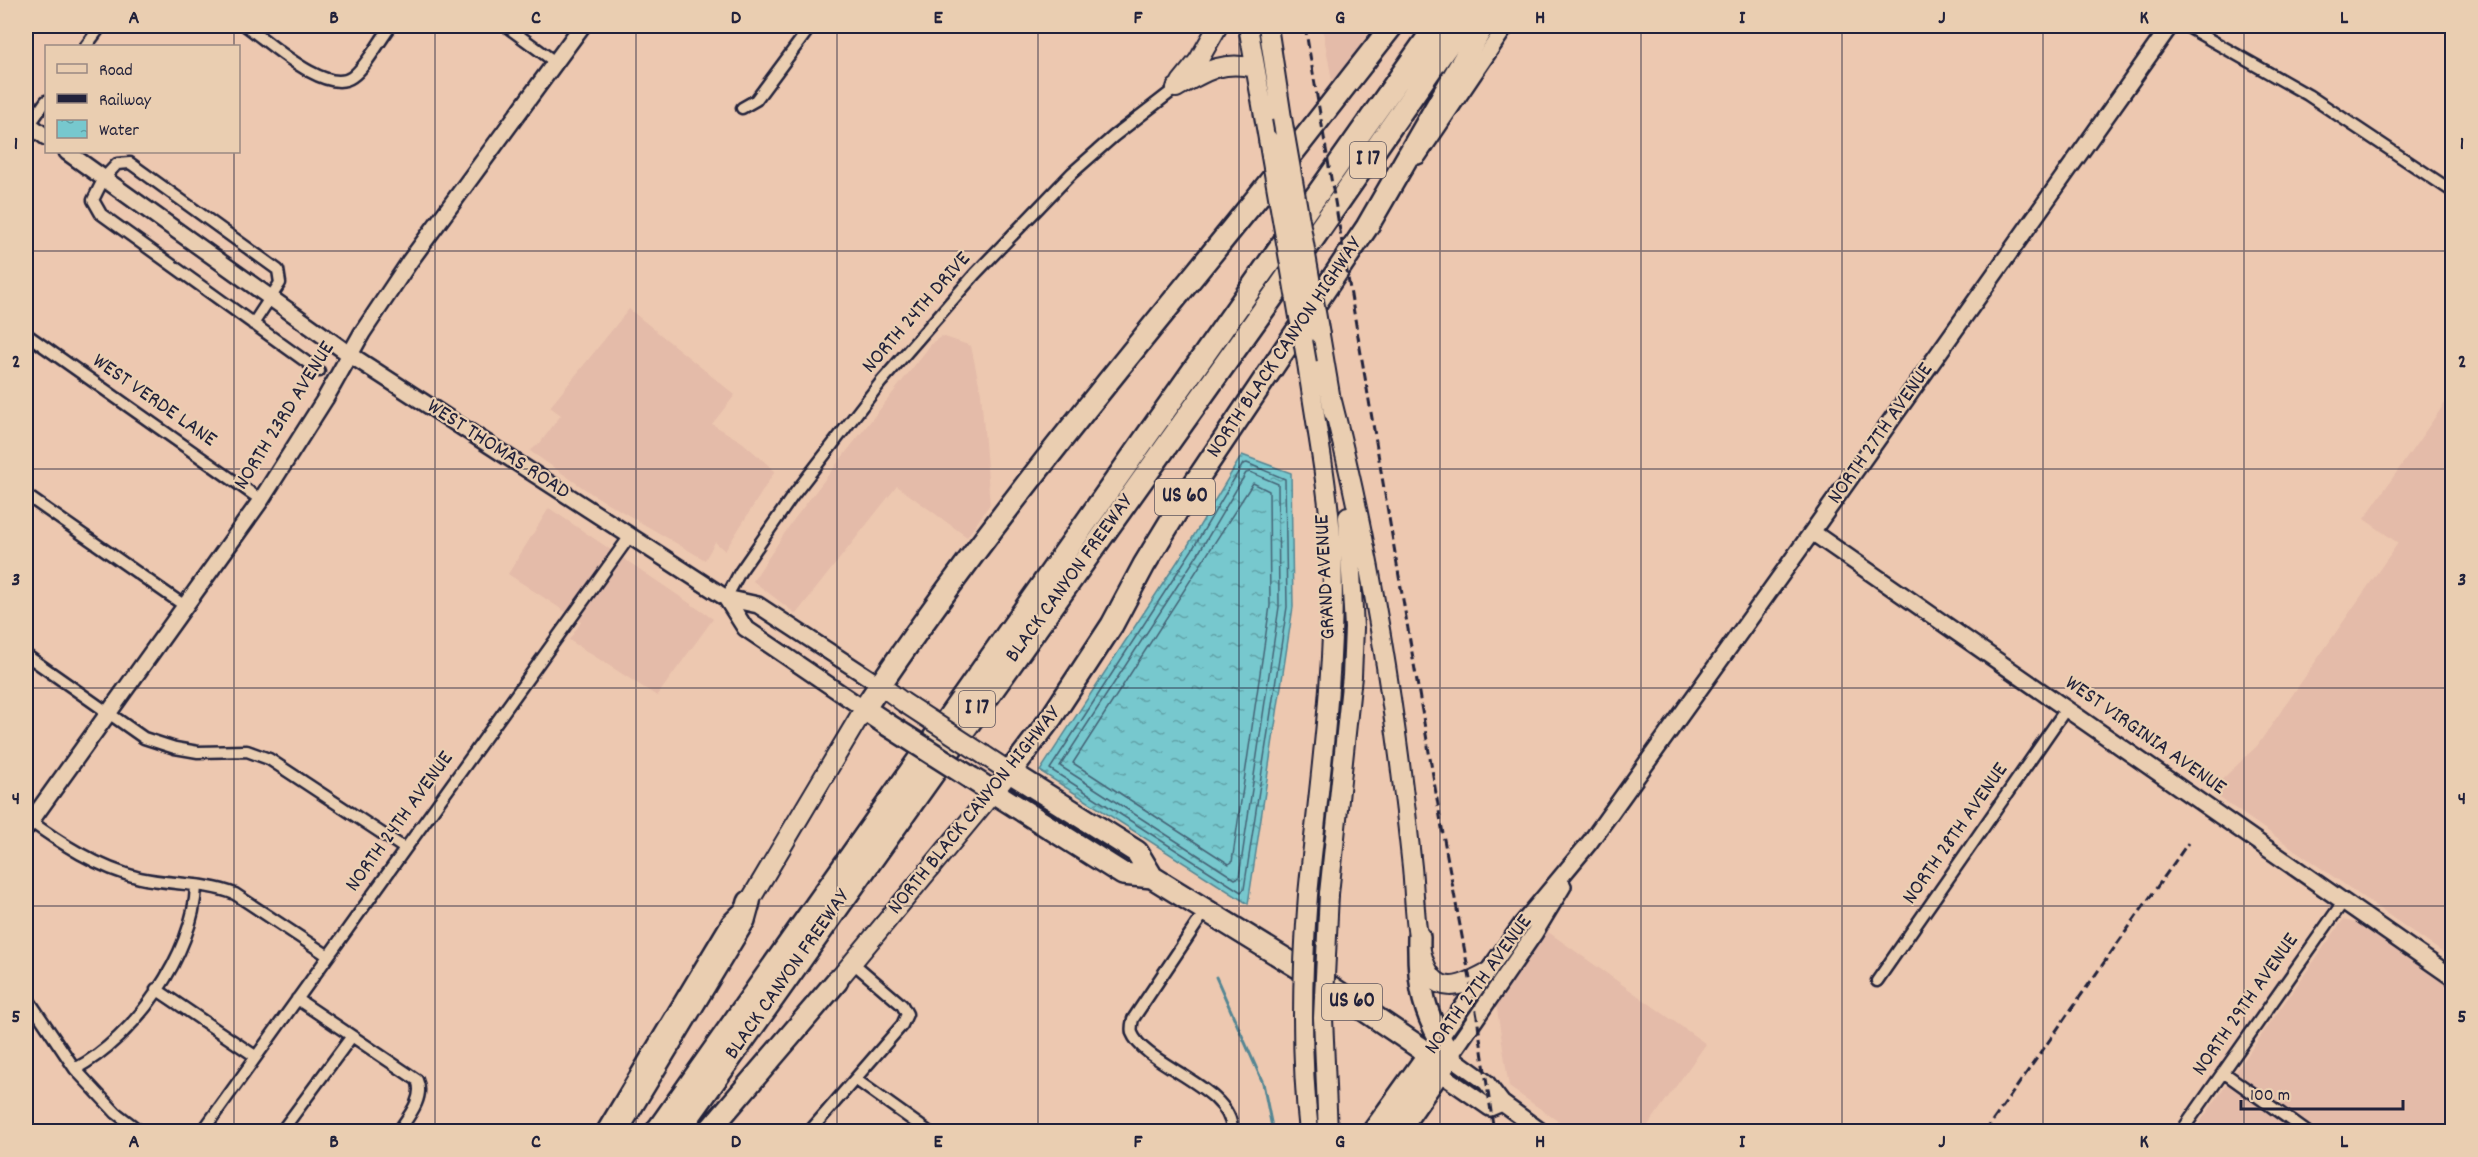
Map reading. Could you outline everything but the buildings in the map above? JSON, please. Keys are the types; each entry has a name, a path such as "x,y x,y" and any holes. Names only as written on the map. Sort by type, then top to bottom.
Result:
{"highway":[{"path":"864,709 1041,464 1392,26"},
{"name":"BLACK CANYON FREEWAY","path":"641,1131 1183,367 1419,26"},
{"path":"656,1131 1436,26"},
{"name":"BLACK CANYON FREEWAY","path":"678,1131 1279,288 1461,26"},
{"path":"1368,227 1483,26"},
{"name":"NORTH BLACK CANYON HIGHWAY","path":"1010,772 1051,718 1112,626 1144,565 1186,495 1368,227"},
{"name":"WEST THOMAS ROAD","path":"864,709 1123,874 1152,877 1439,1055"},
{"name":"WEST THOMAS ROAD","path":"1010,772 1137,852 1152,877"},
{"path":"616,1131 744,920 749,902"},
{"path":"1419,938 1418,965 1425,1011 1439,1055"},
{"path":"708,1131 837,981"},
{"name":"NORTH 27TH AVENUE","path":"1373,1131 1439,1055"},
{"name":"NORTH 27TH AVENUE","path":"1397,1131 1439,1055"}],"main road":[{"name":"NORTH 23RD AVENUE","path":"27,823 261,500 410,261 582,26"},
{"path":"1176,88 1198,61 1218,26"},
{"name":"GRAND AVENUE","path":"1248,26 1307,363 1329,516 1333,589 1328,702 1308,895 1303,977 1304,1057 1309,1131"},
{"name":"GRAND AVENUE","path":"1268,26 1332,402 1352,561 1354,628 1352,676 1329,894 1323,1018 1328,1131"},
{"path":"1312,127 1382,26"},
{"name":"NORTH BLACK CANYON HIGHWAY","path":"1368,227 1506,26"},
{"name":"NORTH 27TH AVENUE","path":"1439,1055 1486,973 1521,925 1590,842 2170,26"},
{"path":"1176,88 1224,65 1235,64 1255,69"},
{"path":"27,126 45,136"},
{"name":"WEST THOMAS ROAD","path":"68,153 350,354 726,598 758,605 1010,772"},
{"path":"1332,402 1352,481 1386,670 1405,797 1419,938 1428,970 1441,984 1456,986 1486,973"},
{"name":"WEST VIRGINIA AVENUE","path":"1812,532 2452,977"},
{"name":"WEST THOMAS ROAD","path":"726,598 745,628 864,709"},
{"path":"604,1131 730,922 749,902 864,709"},
{"name":"NORTH BLACK CANYON HIGHWAY","path":"722,1131 786,1052 852,962 1010,772"},
{"name":"NORTH 27TH AVENUE","path":"1439,1055 1534,934 1590,842"},
{"name":"WEST THOMAS ROAD","path":"1439,1055 1490,1108 1502,1103 1542,1131"}],"street":[{"path":"87,45 101,26"},
{"path":"246,26 304,69 326,80 342,82 352,77 391,26"},
{"path":"506,26 555,62"},
{"path":"742,108 756,100 811,26"},
{"path":"2186,26 2308,94 2452,191"},
{"name":"NORTH 24TH DRIVE","path":"726,598 740,572 792,496 902,357 975,274 1072,173 1114,136 1176,88"},
{"path":"27,126 45,102"},
{"path":"253,324 280,283 278,270 130,163 117,164 104,178 93,200 101,214 253,324 319,371"},
{"name":"WEST VERDE LANE","path":"26,334 261,500"},
{"path":"26,495 185,606"},
{"name":"NORTH 24TH AVENUE","path":"202,1131 630,536"},
{"path":"26,655 144,738 175,748 198,752 247,751 269,759 404,848"},
{"name":"NORTH 28TH AVENUE","path":"1877,981 2066,708"},
{"path":"27,823 75,851 120,872 140,878 219,888 235,894 327,955"},
{"path":"75,1069 108,1047 128,1029 156,989 188,932 196,886"},
{"name":"NORTH 29TH AVENUE","path":"2181,1131 2343,902"},
{"path":"1206,910 1133,1019 1131,1031 1149,1051 1203,1088 1223,1106 1229,1115 1232,1131"},
{"path":"809,1131 902,1025 908,1014 902,1005 852,962"},
{"path":"156,989 255,1056"},
{"path":"26,996 75,1069 116,1113 141,1131"},
{"path":"297,999 410,1073 420,1086 416,1103 398,1131"},
{"path":"281,1131 352,1036"},
{"path":"2223,1072 2307,1131"},
{"path":"855,1079 929,1131"}],"shaded area":[{"path":"1322,26 1373,26 1333,86"},
{"path":"629,309 735,395 712,424 742,442 775,471 725,551 715,542 705,560 592,494 530,451 540,443 561,415 550,407"},
{"path":"942,336 971,346 981,393 990,504 967,537 897,486 796,614 753,581 792,522 933,342"},
{"path":"2452,393 2452,959 2210,791 2257,746 2398,543 2364,519"},
{"path":"549,508 713,619 657,696 569,640 581,622 508,574"},
{"path":"2343,920 2357,923 2452,989 2452,1131 2193,1132"},
{"path":"1544,929 1706,1044 1644,1131 1572,1131 1509,1087 1495,996"}],"water":[{"path":"1242,455 1291,473 1293,607 1248,904 1040,771 1187,547"}],"waterway":[{"path":"1216,977 1263,1083 1273,1132"}],"railway":[{"path":"1305,26 1443,834 1477,1017 1494,1132"},
{"path":"1985,1132 2188,843"}]}
